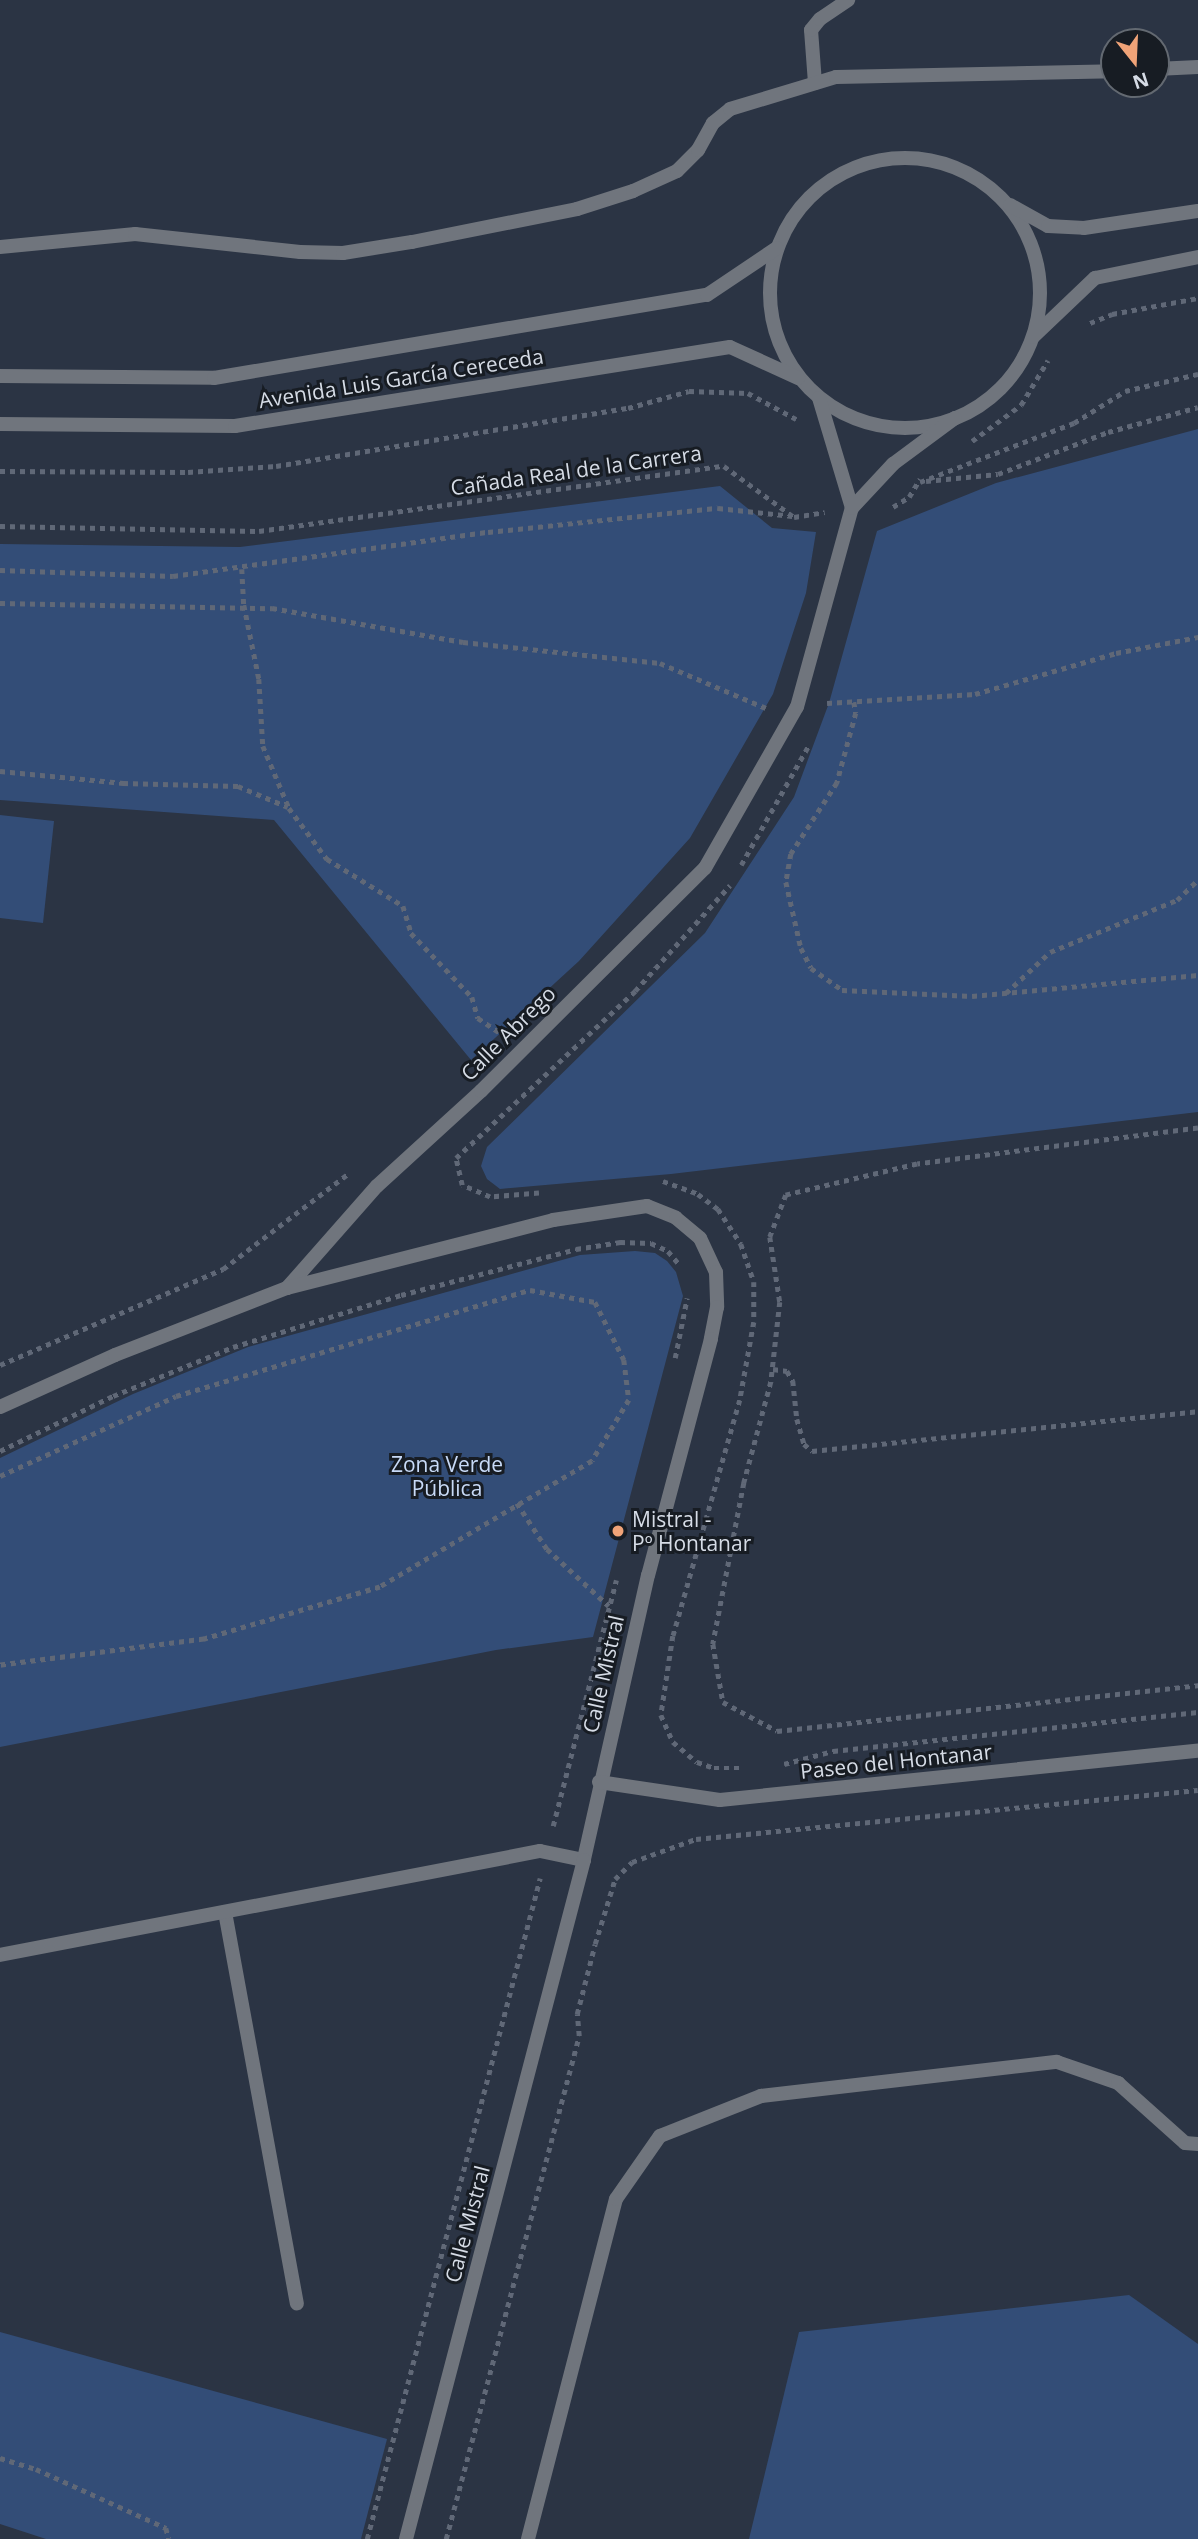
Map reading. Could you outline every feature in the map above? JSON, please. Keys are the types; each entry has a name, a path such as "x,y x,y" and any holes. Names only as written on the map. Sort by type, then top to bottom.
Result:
{"street":[{"path":"815,83 811,30 820,19 848,0"},
{"path":"1170,68 1198,66"},
{"path":"0,247 135,234 300,252 343,253 412,242 578,208 633,191 677,171 698,150 713,123 730,109 815,83 885,75 1100,71"},
{"path":"954,418 926,426 888,426 842,412 819,398 799,378 784,355 772,316 770,275 777,248 788,223 815,192 849,169 875,161 903,158 950,166 984,183 1006,202 1048,226 1084,229 1198,211"},
{"path":"1006,202 1022,225 1036,261 1039,309 1032,337"},
{"name":"Avenida Luis García Cereceda","path":"0,376 215,378 708,295 777,248"},
{"path":"1032,337 1096,278 1198,257"},
{"name":"Calle Abrego","path":"0,1407 115,1355 288,1287 377,1186 481,1091 705,868 797,707 852,508 893,464 954,418 1003,386 1032,337"},
{"name":"Avenida Luis García Cereceda","path":"0,424 234,426 730,347 799,378"},
{"path":"819,398 852,508"},
{"name":"Calle Mistral","path":"288,1287 553,1220 647,1206 676,1218 700,1238 716,1272 717,1307 711,1339 648,1575 599,1782 584,1860 406,2539"},
{"name":"Paseo del Hontanar","path":"599,1782 720,1800 1198,1751"},
{"path":"0,1955 547,1852 584,1860"},
{"path":"225,1912 297,2303"},
{"path":"528,2539 617,2199 660,2136 761,2096 1057,2062 1118,2083 1185,2143 1198,2144"}],"path":[{"path":"1083,326 1112,314 1198,298"},
{"path":"966,444 987,434 1021,405 1050,357"},
{"path":"908,486 1074,423 1125,391 1198,374"},
{"path":"0,471 188,472 276,466 628,408 689,391 748,393 795,416 800,427"},
{"path":"919,482 998,474 1108,432 1198,407"},
{"name":"Cañada Real de la Carrera","path":"0,526 259,531 724,466 794,517"},
{"path":"919,482 922,472"},
{"path":"821,502 822,526"},
{"path":"0,569 173,576 242,569 488,533 719,508 794,517 852,508"},
{"path":"242,569 244,605 260,679 263,746 289,808 327,859 403,906 411,933 472,997 478,1018 506,1038"},
{"path":"0,603 244,605 463,642 660,663 772,708 767,717"},
{"path":"822,704 975,694 1116,653 1198,637"},
{"path":"854,702 856,713 837,783 791,854 786,882 800,948 811,968 842,990 972,996 1198,975"},
{"path":"0,771 123,783 238,786 289,808"},
{"path":"1006,993 1050,952 1177,900 1198,880"},
{"path":"496,1046 515,1029"},
{"path":"1198,1128 916,1164 786,1195 770,1237 780,1302 773,1369 744,1483 713,1644 723,1702 777,1731 1198,1685"},
{"path":"456,1158 462,1185 490,1196 545,1193"},
{"path":"0,1366 223,1269 247,1255 355,1168"},
{"path":"656,1181 668,1181 698,1194 718,1209 741,1244 754,1282 754,1322 740,1400 673,1636 661,1715 673,1742 697,1762 714,1768 750,1767"},
{"path":"0,1451 113,1396 233,1348 428,1288 576,1249 620,1242 651,1243 668,1251 684,1269"},
{"path":"0,1476 176,1396 530,1290 595,1301 624,1360 629,1400 592,1461 517,1503 380,1587 204,1639 0,1665"},
{"path":"673,1366 688,1291"},
{"path":"773,1369 787,1371 793,1381 797,1419 804,1444 811,1451 1198,1411"},
{"path":"517,1503 547,1549 609,1606"},
{"path":"367,2539 618,1570"},
{"path":"772,1765 833,1751 1198,1712"},
{"path":"446,2539 579,2036 577,2014 595,1944 615,1879 632,1862 696,1839 1198,1790"},
{"path":"0,2458 36,2469 166,2528 169,2539"}],"green space":[{"path":"1198,429 1198,1112 671,1174 500,1189 487,1179 481,1166 487,1147 705,933 794,797 829,703 877,531 996,483"},
{"path":"720,486 772,528 816,532 806,593 773,694 690,838 579,961 471,1060 274,820 0,800 0,544 240,547"},
{"path":"0,815 54,821 43,923 0,918"},
{"name":"Zona Verde Pública","path":"635,1251 655,1253 667,1261 676,1272 683,1296 593,1637 496,1650 0,1747 0,1458 133,1394 248,1347 580,1255"},
{"path":"1129,2295 1198,2344 1198,2539 749,2539 799,2332"},
{"path":"0,2332 387,2439 361,2539 46,2539 0,2524"}],"place":[{"name":"Mistral - Pº Hontanar","path":"618,1531"}]}
